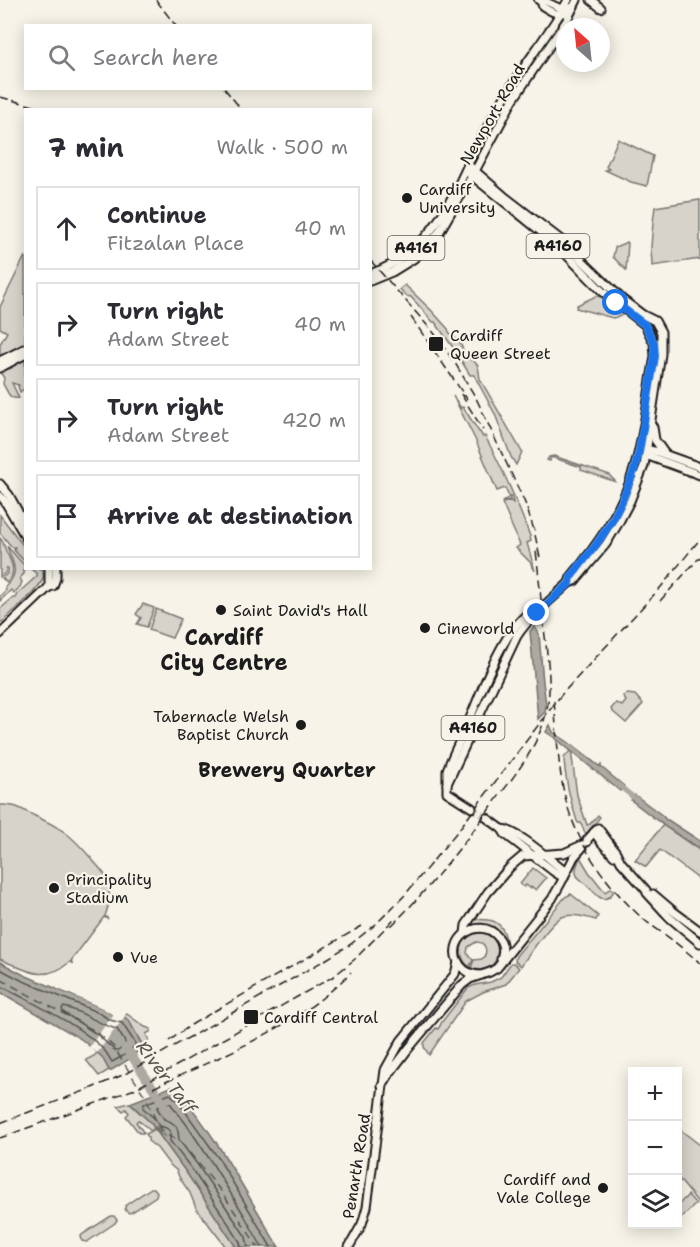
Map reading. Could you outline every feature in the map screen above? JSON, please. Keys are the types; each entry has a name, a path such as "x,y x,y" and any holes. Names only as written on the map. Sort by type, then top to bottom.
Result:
{"main road":[{"name":"Newport Road","path":"372,280 400,268 416,257 428,246 445,222 504,98 568,0"},
{"path":"591,0 601,8"},
{"path":"540,1 545,1 562,11 574,7"},
{"name":"Newport Road","path":"372,272 398,261 413,251 423,240 470,171 574,7"},
{"name":"A4160","path":"470,171 555,243 602,291 645,325 653,341 655,356 643,451"},
{"name":"A4160","path":"469,806 447,792 449,765 507,637 537,608 544,606 575,581 592,563 618,524 634,491 652,419 661,335 655,321 623,300 560,239 470,171"},
{"path":"0,361 24,349"},
{"path":"0,368 24,355"},
{"path":"652,419 654,437 666,454"},
{"path":"643,451 666,454 700,467"},
{"path":"643,451 700,475"},
{"path":"2,486 24,523"},
{"path":"2,498 24,535"},
{"path":"48,587 49,570"},
{"path":"0,634 48,587 53,586 56,581 56,570"},
{"path":"486,818 531,854 565,875"},
{"path":"502,829 508,829 542,854 565,875"},
{"path":"597,832 616,852 621,862 646,890 646,893 669,917 700,943"},
{"path":"465,933 466,925 473,913 495,883 523,856 564,853 582,845 552,899 514,948 496,968 483,975 476,975 462,968 457,958 458,940 473,929 486,929 497,935 502,946 501,962"},
{"path":"646,890 649,890 700,931"},
{"name":"Penarth Road","path":"349,1247 362,1224 367,1207 385,1070 401,1041 455,974 458,968 457,958"},
{"name":"Penarth Road","path":"382,1086 395,1066 464,983 483,975"}],"shaded area":[{"path":"618,139 653,156 647,186 631,182 605,170 609,169 606,167"},
{"path":"700,200 700,259 652,266 651,247 655,207"},
{"path":"627,242 626,270 613,257 615,247"},
{"path":"24,258 24,345 0,357 0,344 7,332 0,328 0,307"},
{"path":"405,285 460,343 467,358 478,366 480,379 522,452 516,465 495,414 474,375 470,375 435,322 400,289"},
{"path":"596,296 617,306 617,310 623,315 613,318 576,308 577,305"},
{"path":"24,359 24,389 20,392 19,385 12,383 19,398 13,398 9,394 0,372 3,369 12,368"},
{"path":"453,396 483,437 485,436 504,473 530,536 531,541 527,543 535,571 530,562 516,548 520,545 502,503 511,501 513,503 512,497 502,502 509,497 505,488 497,491 476,441"},
{"path":"554,456 610,475 616,482 551,457 550,461 547,460 549,457"},
{"path":"0,515 24,547 24,561 14,550 15,547 12,547 0,533"},
{"path":"0,538 13,571 7,583 2,578 8,573 8,568 0,577"},
{"path":"7,546 24,565 24,574 20,578 22,582 20,587 14,593 11,590 0,601 0,596 6,590 5,587 14,572"},
{"path":"32,570 42,570 41,583 25,601 0,622 0,609 16,598 16,595 37,574"},
{"path":"143,604 154,608 147,627 137,624 141,618 136,614"},
{"path":"156,609 181,619 172,638 149,630"},
{"path":"635,695 643,704 626,723 611,709 616,703 622,706 626,701 623,696"},
{"path":"571,750 577,795 587,825 598,815 600,817 587,833 577,821 570,798 564,758"},
{"name":"Principality Stadium","path":"0,805 19,808 66,833 83,849 107,879 109,898 105,916 108,919 104,917 71,961 73,964 70,962 60,969 43,974 26,971 0,959"},
{"path":"663,825 700,851 700,880 660,850 646,867 635,860"},
{"path":"580,857 605,892 611,888 614,891 609,897 604,899 599,897 577,876 576,868"},
{"path":"533,868 546,878 536,890 520,884"},
{"path":"571,894 598,916 596,920 570,915 557,920 521,966 515,961 516,956 565,897"},
{"path":"474,919 493,921 500,926 504,933 506,946 490,928 474,925 472,923"},
{"path":"474,933 485,934 493,938 497,945 498,953 490,967 471,968 474,960 482,959 486,951 479,942 468,947 467,953 473,960 469,967 465,963 461,948 465,940"},
{"path":"511,963 519,968 506,984 466,1001 429,1055 424,1043 436,1028 438,1029 468,988 501,977"},
{"path":"127,1014 151,1029 146,1034 149,1038 145,1046 124,1017"},
{"path":"98,1052 109,1070 99,1076 86,1060"},
{"path":"129,1103 151,1123 154,1128 151,1131 138,1120 136,1122 144,1133 139,1133 126,1116 129,1113 126,1109 123,1111 118,1106"},
{"path":"155,1129 236,1247 226,1247 196,1208 177,1171 148,1141 146,1134"},
{"path":"682,1131 700,1145 700,1205 682,1183"},
{"path":"151,1188 157,1192 156,1196 132,1212 126,1211 126,1205"},
{"path":"688,1195 696,1204 682,1217 682,1201"},
{"path":"111,1216 117,1220 115,1223 87,1242 82,1241 83,1234"}],"water":[{"path":"534,627 539,634 546,704 545,712 538,719 530,631"},
{"path":"550,725 553,732 599,766 601,765 624,786 620,791 546,732"},
{"path":"635,795 666,820 700,841 700,849 664,826 631,800"},
{"path":"0,962 113,1015 124,1017 129,1021 143,1047 110,1071 102,1057 81,1039 0,992"},
{"path":"171,1087 185,1099 207,1129 279,1247 236,1247 155,1129 165,1136 157,1124 161,1133 130,1103"}],"pier":[{"path":"60,986 104,1005 113,1012 126,1015 97,1053 89,1047 113,1015 56,988"}],"waterway":[{"path":"617,784 638,801"},
{"name":"River Taff","path":"125,1048 163,1103"}],"ferry route":[{"path":"0,979 95,1031 113,1046 146,1098 157,1123 166,1135 180,1141 221,1191 258,1247"}],"tunnel":[{"path":"472,808 487,818"}],"railway":[{"path":"156,0 174,24"},
{"path":"226,90 240,108"},
{"path":"0,97 41,108"},
{"path":"372,262 434,333 476,398 525,503 540,558"},
{"path":"411,317 467,399"},
{"path":"461,394 483,430"},
{"path":"0,1123 125,1074 325,960 351,944 376,924 404,896 460,828 562,694 661,587 700,539"},
{"path":"391,926 454,856 523,763 538,737 547,709 549,679 536,551"},
{"path":"660,601 700,557"},
{"path":"554,701 563,789 571,818 586,850 629,906 700,963"},
{"path":"0,1138 146,1083 334,976 355,959 394,919"},
{"path":"169,1041 211,1013 362,926"},
{"path":"153,1088 232,1052 283,1025 330,992 351,972"}],"place":[{"name":"Cardiff University","path":"407,198"},
{"name":"Cardiff Queen Street","path":"436,344"},
{"name":"Saint David's Hall","path":"221,610"},
{"name":"Cineworld","path":"425,628"},
{"name":"Tabernacle Welsh Baptist Church","path":"301,725"},
{"name":"Principality Stadium","path":"54,888"},
{"name":"Vue","path":"118,957"},
{"name":"Cardiff Central","path":"251,1017"},
{"name":"Cardiff and Vale College","path":"603,1188"}],"district":[{"name":"Cardiff City Centre","path":"224,650"},
{"name":"Brewery Quarter","path":"287,770"}],"route":[{"path":"537,613 570,583 571,577 612,521 634,471 639,452 655,356 654,347 645,325 616,303"}]}
